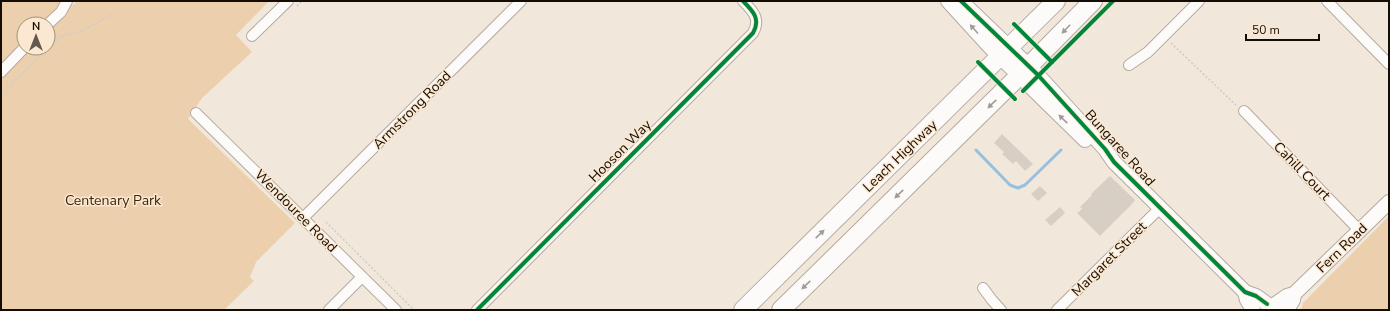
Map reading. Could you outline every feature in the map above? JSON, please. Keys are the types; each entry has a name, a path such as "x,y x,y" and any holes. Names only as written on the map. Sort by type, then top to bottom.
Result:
{"highway":[{"name":"Leach Highway","path":"742,310 1056,1"},
{"name":"Leach Highway","path":"780,310 1024,71 1093,1"}],"street":[{"path":"56,17 61,12 67,1"},
{"path":"252,36 288,1"},
{"name":"Armstrong Road","path":"303,218 521,1"},
{"name":"Hooson Way","path":"477,310 753,33 756,28 756,18 750,8 743,1"},
{"name":"Bungaree Road","path":"948,1 1005,52 1101,155 1114,162 1245,292 1256,296 1273,308"},
{"name":"Bungaree Road","path":"961,1 1005,52"},
{"path":"1129,65 1148,52 1199,1"},
{"path":"1327,1 1389,64"},
{"path":"1,72 16,56"},
{"name":"Cahill Court","path":"1244,111 1360,231"},
{"name":"Wendouree Road","path":"196,113 396,310"},
{"name":"Fern Road","path":"1273,308 1287,296 1294,294 1389,202"},
{"name":"Margaret Street","path":"1057,310 1160,208"},
{"path":"329,310 362,277"},
{"path":"983,288 1001,310"},
{"name":"Bungaree Road","path":"1245,292 1246,300 1254,310"}],"path":[{"path":"1,94 60,37 81,31 117,12"},
{"path":"1163,36 1244,111"},
{"path":"326,222 414,310"}],"green space":[{"name":"Centenary Park","path":"1,1 69,1 73,5 77,1 269,1 236,35 252,52 202,98 188,119 295,223 256,262 250,277 254,281 224,310 1,310"},
{"path":"1389,216 1389,310 1301,310 1303,303"}],"building":[{"path":"1002,134 1033,164 1025,171 1016,161 1013,164 1002,154 1004,152 994,143"},
{"path":"1110,176 1135,200 1100,236 1077,213 1082,209 1080,207 1092,195 1091,194"},
{"path":"1040,186 1047,193 1038,201 1031,194"},
{"path":"1060,207 1065,213 1051,226 1045,220"}],"waterway":[{"path":"976,150 1010,185 1018,188 1025,185 1061,150"}],"cycle path":[{"path":"477,310 753,33 756,19 753,12 743,1"},
{"path":"961,1 1037,74 1105,149 1114,162 1245,292 1256,296 1267,304"},
{"path":"1023,91 1113,1"},
{"path":"1014,24 1052,62"},
{"path":"978,62 1015,99"}]}
